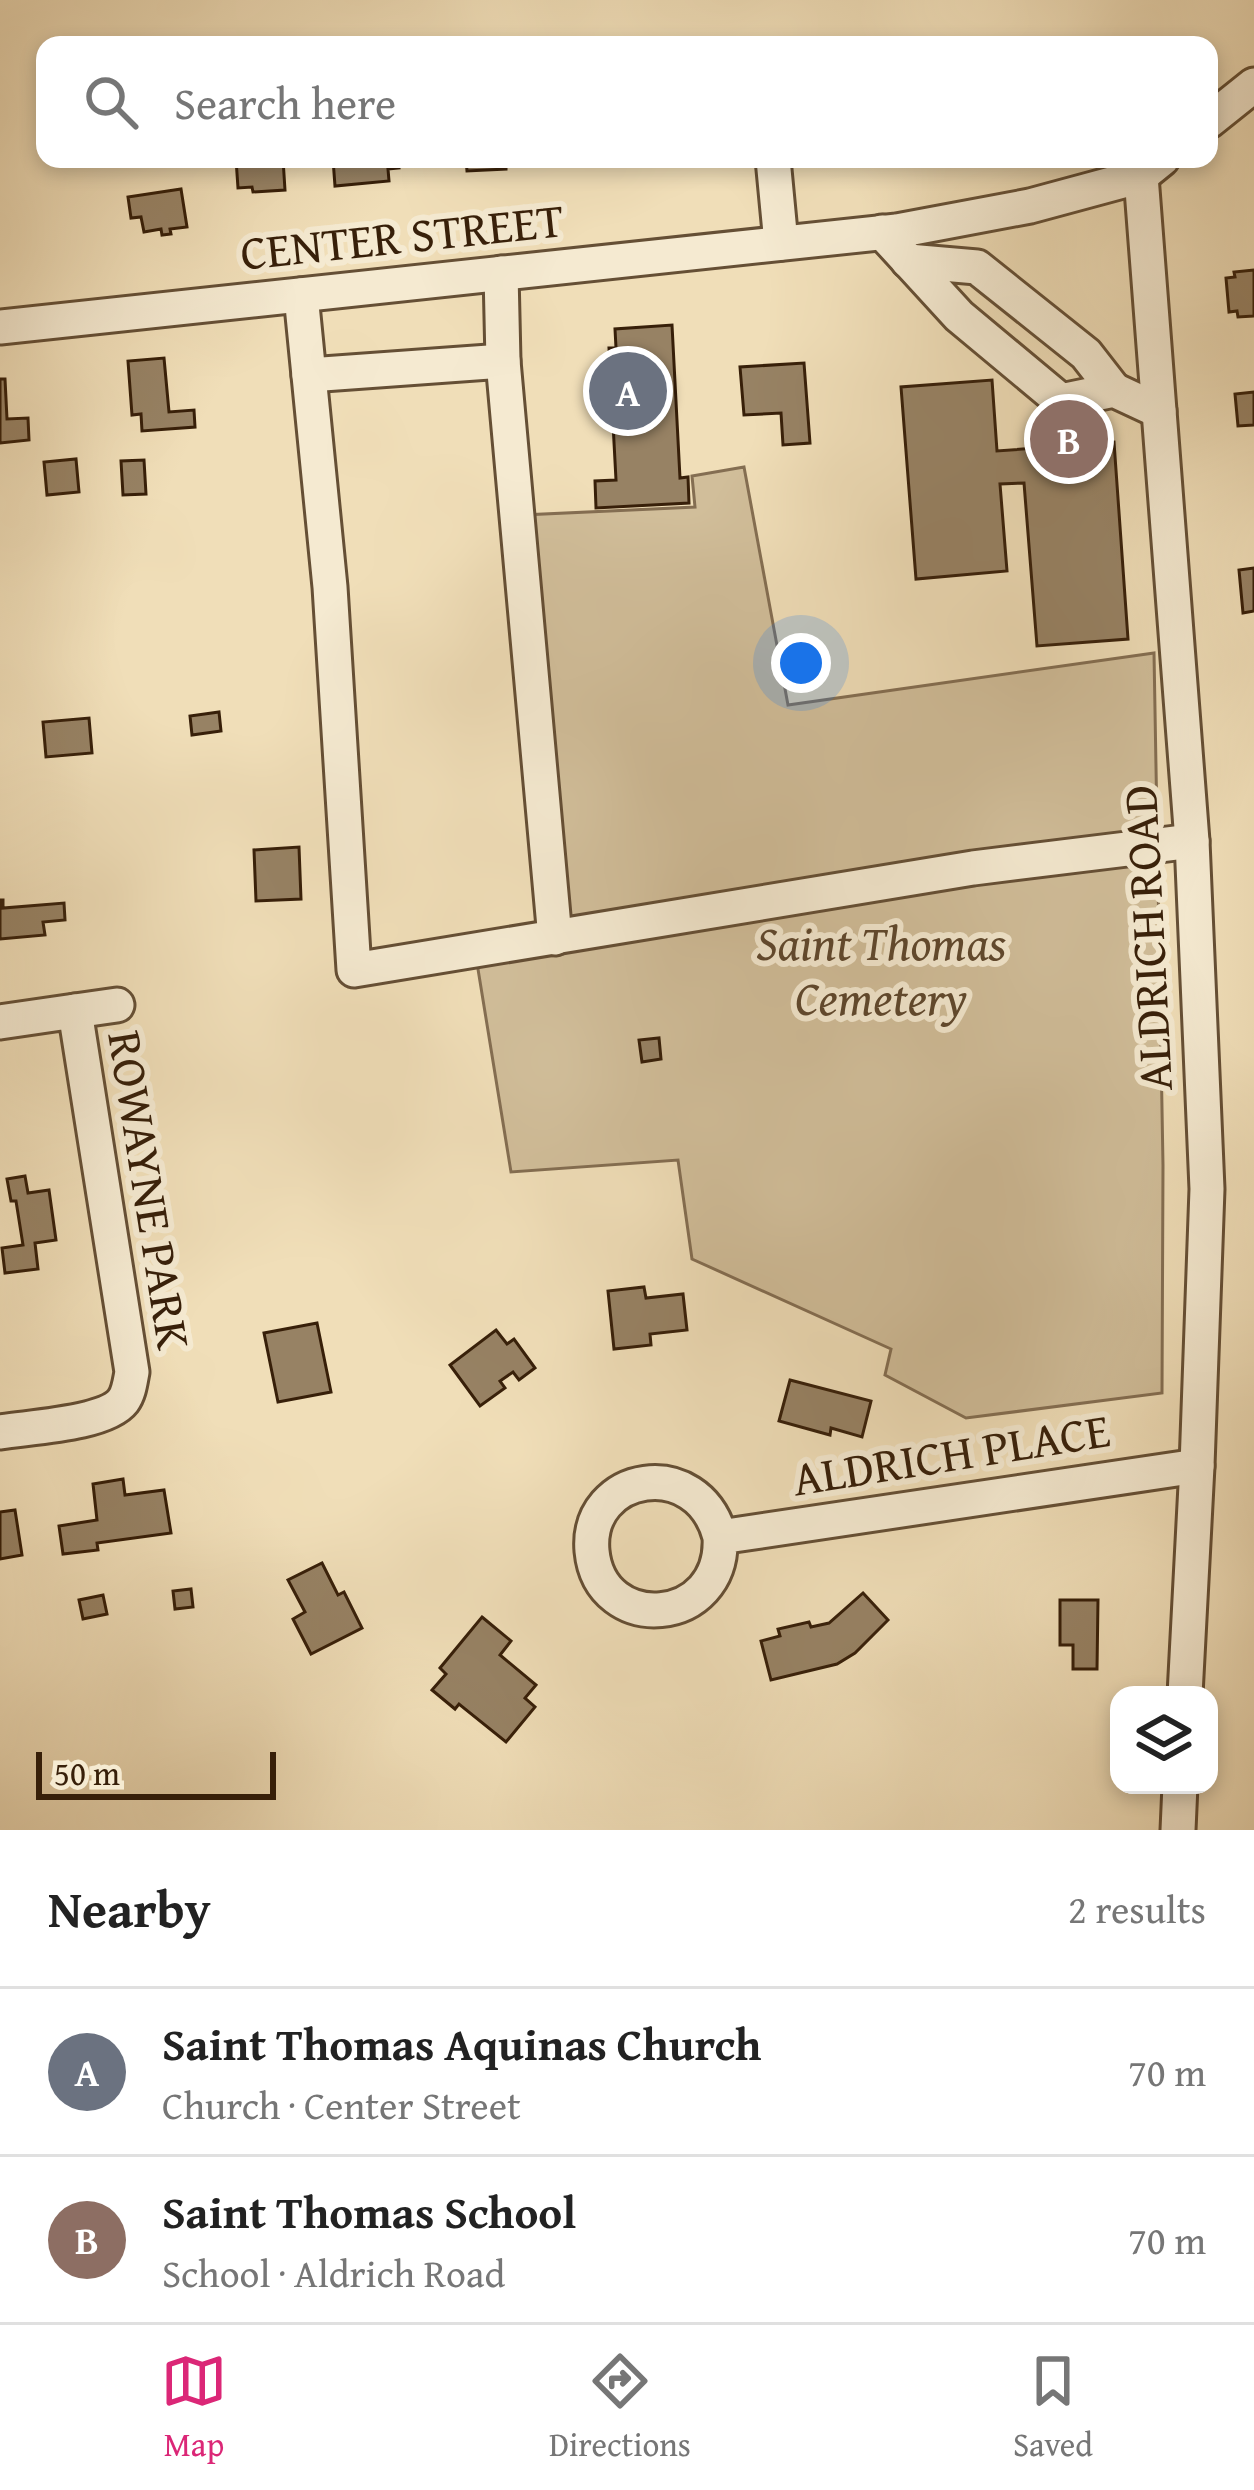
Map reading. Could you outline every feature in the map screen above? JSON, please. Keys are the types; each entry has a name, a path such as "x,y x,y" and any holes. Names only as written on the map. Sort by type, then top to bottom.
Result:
{"street":[{"path":"1218,114 1254,85"},
{"path":"773,168 781,243"},
{"name":"CENTER STREET","path":"0,327 882,232 1030,206 1151,168"},
{"name":"ALDRICH ROAD","path":"1151,168 1159,411 1192,841 1207,1189 1185,1686"},
{"path":"882,232 958,316 1061,401 1114,390"},
{"path":"908,261 977,267 1085,354 1114,390 1159,411"},
{"path":"501,273 503,361 555,938"},
{"path":"301,295 330,587 354,970 973,868 1192,841"},
{"path":"309,375 503,361"},
{"path":"74,1011 117,1005"},
{"name":"ROWAYNE PARK","path":"0,1022 74,1011 132,1372 123,1401 112,1410 96,1417 0,1432"},
{"name":"ALDRICH PLACE","path":"720,1538 1197,1466"},
{"path":"1178,1830 1180,1794"}],"green space":[{"name":"Saint Thomas Cemetery","path":"744,467 788,705 1154,653 1162,1393 966,1418 885,1375 891,1349 692,1259 678,1160 511,1172 477,963 570,945 523,515 695,507 692,476"}],"building":[{"path":"237,168 284,168 285,190 238,188"},
{"path":"334,168 399,168 388,169 389,181 335,186"},
{"path":"181,189 187,227 162,235 161,229 144,232 141,217 131,218 128,197"},
{"path":"1254,270 1254,316 1238,317 1237,311 1229,312 1226,278"},
{"path":"672,325 680,478 688,477 689,503 596,508 595,481 616,480 609,348 616,348 615,329"},
{"path":"164,358 169,412 194,410 195,427 142,431 141,414 132,415 128,361"},
{"path":"804,363 810,443 783,445 781,413 744,415 740,367"},
{"path":"0,379 5,379 7,419 28,418 29,440 0,443"},
{"path":"992,380 997,451 1114,442 1128,639 1037,646 1024,483 1000,484 1007,571 916,579 901,387"},
{"path":"1254,392 1254,425 1238,426 1235,394"},
{"path":"76,459 79,492 47,495 44,462"},
{"path":"144,460 146,494 123,495 121,461"},
{"path":"1254,568 1254,611 1243,613 1239,570"},
{"path":"219,712 221,731 192,735 190,716"},
{"path":"89,718 92,753 46,757 43,722"},
{"path":"299,847 301,899 256,901 254,850"},
{"path":"0,900 3,908 64,903 65,920 43,922 45,935 0,939"},
{"path":"659,1038 661,1059 642,1062 639,1040"},
{"path":"25,1176 28,1193 49,1190 56,1240 35,1243 38,1269 5,1273 2,1248 23,1245 7,1179"},
{"path":"644,1287 646,1298 683,1294 687,1330 650,1334 651,1345 614,1349 608,1291"},
{"path":"317,1323 331,1392 278,1402 264,1333"},
{"path":"496,1330 507,1344 514,1339 535,1368 519,1380 513,1372 500,1381 505,1388 480,1406 450,1365"},
{"path":"790,1380 871,1401 862,1437 831,1428 830,1435 779,1421"},
{"path":"123,1479 125,1495 164,1490 171,1533 97,1543 98,1550 63,1554 59,1526 97,1520 93,1484"},
{"path":"15,1510 22,1555 0,1559 0,1512"},
{"path":"322,1563 362,1628 311,1654 293,1619 305,1612 288,1580"},
{"path":"191,1589 193,1607 175,1609 173,1591"},
{"path":"863,1593 888,1620 855,1653 837,1664 771,1680 761,1641 780,1636 778,1629 829,1623"},
{"path":"103,1595 107,1614 83,1619 79,1600"},
{"path":"1060,1600 1098,1600 1097,1669 1073,1669 1073,1645 1060,1645"},
{"path":"482,1617 511,1641 500,1655 536,1685 525,1698 535,1707 506,1742 459,1704 455,1709 432,1690 446,1674 440,1668"}],"place":[{"name":"Saint Thomas Aquinas Church","path":"628,391"},
{"name":"Saint Thomas School","path":"1069,439"}]}
